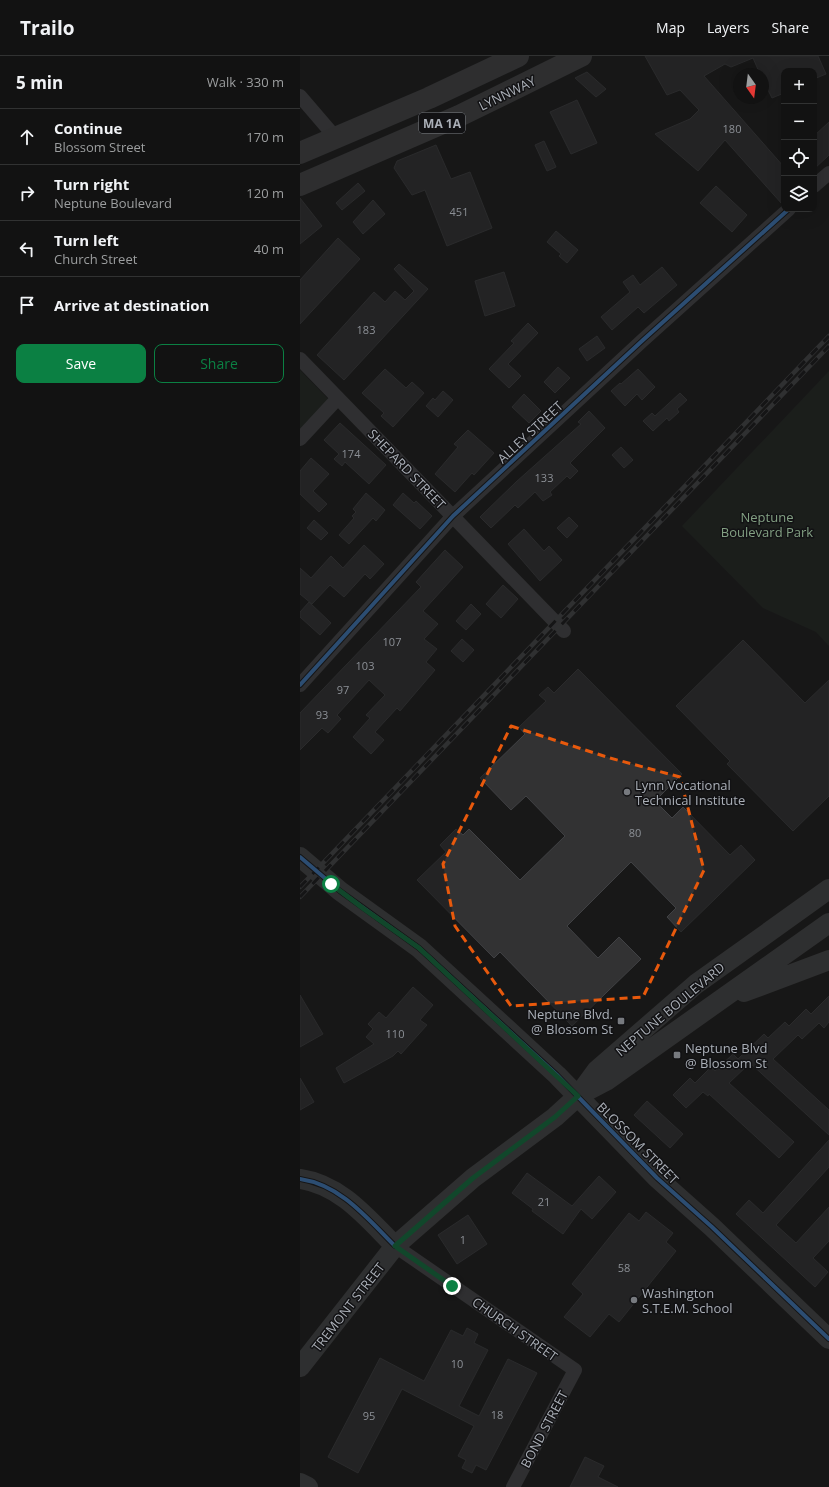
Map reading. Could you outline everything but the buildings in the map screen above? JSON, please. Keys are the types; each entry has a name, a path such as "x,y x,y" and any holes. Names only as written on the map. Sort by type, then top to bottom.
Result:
{"highway":[{"name":"MA 1A","path":"300,153 429,98 518,56"},
{"name":"LYNNWAY","path":"300,185 466,113 581,56"}],"main road":[{"name":"BLOSSOM STREET","path":"300,857 340,891 419,948 578,1096 657,1178 712,1227 829,1339"},
{"name":"NEPTUNE BOULEVARD","path":"395,1246 473,1178 555,1117 578,1096 597,1070 696,984 829,889"},
{"name":"NEPTUNE BOULEVARD","path":"578,1096 606,1081 829,923"},
{"path":"714,1004 829,960"},
{"path":"300,1179 317,1182 347,1199 395,1246"},
{"name":"TREMONT STREET","path":"300,1367 395,1246"},
{"path":"300,1483 308,1487"}],"street":[{"path":"300,96 336,138"},
{"path":"817,183 829,173"},
{"name":"ALLEY STREET","path":"300,685 453,516 643,340 786,212"},
{"name":"SHEPARD STREET","path":"300,359 564,630"},
{"path":"300,439 338,398"},
{"name":"CHURCH STREET","path":"395,1246 575,1370"},
{"name":"BOND STREET","path":"513,1487 575,1370"}],"highlighted area":[{"path":"511,726 610,758 680,777 704,870 643,997 511,1006 455,926 443,864"}],"green space":[{"path":"300,370 333,404 300,434"},
{"name":"Neptune Boulevard Park","path":"829,371 829,646 816,632 763,608 682,526"}],"railway":[{"path":"300,887 829,336"},
{"path":"300,897 829,346"}],"cycle path":[{"path":"300,685 453,516 643,340 786,212"},
{"path":"300,857 340,891 419,948 557,1075 657,1178 712,1227 829,1339"},
{"path":"300,1179 315,1182 341,1195 363,1214 395,1246"}],"place":[{"name":"Lynn Vocational Technical Institute","path":"627,792"},
{"name":"Neptune Blvd. @ Blossom St","path":"621,1021"},
{"name":"Neptune Blvd @ Blossom St","path":"677,1055"},
{"name":"Washington S.T.E.M. School","path":"634,1300"}],"route":[{"path":"331,884 419,948 578,1096 555,1117 473,1178 395,1246 410,1255 452,1286"}]}
